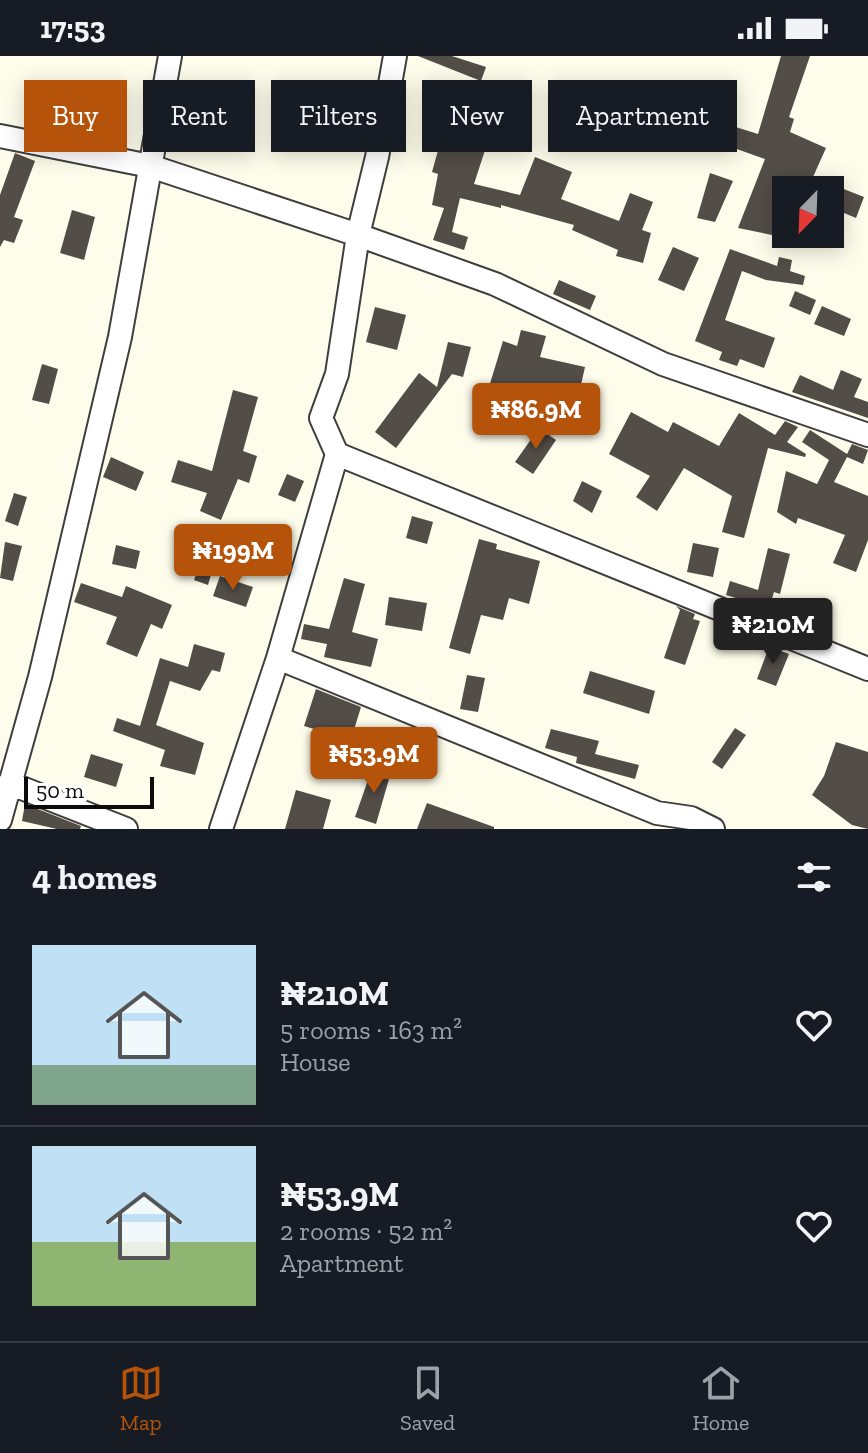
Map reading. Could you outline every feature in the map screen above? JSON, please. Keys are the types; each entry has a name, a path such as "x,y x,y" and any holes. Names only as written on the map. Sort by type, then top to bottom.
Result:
{"street":[{"path":"0,820 40,677 116,352 170,56"},
{"path":"221,829 278,658 337,454 321,418 337,374 358,235 377,157 395,56"},
{"path":"0,136 150,166 358,235 495,284 663,364 868,435"},
{"path":"337,454 868,669"},
{"path":"278,658 657,813 691,818 713,829"},
{"path":"9,783 126,829"}],"building":[{"path":"418,56 452,56 486,67 481,80"},
{"path":"781,56 810,56 789,117 794,119 790,132 826,148 813,176 772,176 772,235 738,228 765,159 737,149 737,127 758,134"},
{"path":"438,152 484,152 474,184 520,195 535,157 572,172 561,199 619,221 630,193 653,202 642,230 651,233 643,263 616,256 618,250 572,230 574,225 501,205 501,208 460,198 452,232 468,237 464,250 433,240 444,208 432,205 438,174 432,172"},
{"path":"15,153 35,161 14,217 23,220 14,243 4,240 0,247 0,195"},
{"path":"710,173 733,181 715,222 697,218"},
{"path":"844,189 864,197 856,218 844,213"},
{"path":"72,210 95,217 84,260 60,253"},
{"path":"673,247 699,258 684,291 658,280"},
{"path":"730,249 777,266 779,257 792,260 790,271 805,276 803,285 766,280 742,271 725,320 775,338 764,368 740,359 737,366 719,360 722,352 695,341"},
{"path":"559,280 596,296 590,310 553,294"},
{"path":"795,291 816,300 810,315 789,306"},
{"path":"822,306 851,319 844,336 814,324"},
{"path":"375,307 406,315 397,350 366,342"},
{"path":"521,330 546,336 540,357 585,367 576,407 488,390 503,341 517,346"},
{"path":"448,342 471,347 463,377 452,374 396,448 375,432 419,373 437,387"},
{"path":"42,364 58,369 49,404 32,400"},
{"path":"841,370 862,379 854,397 868,402 868,418 792,392 800,375 833,390"},
{"path":"233,390 258,397 243,451 257,456 249,483 238,479 221,520 200,511 207,493 171,482 178,460 212,471"},
{"path":"631,412 668,432 673,422 719,446 739,413 775,435 785,421 798,427 787,442 806,454 805,457 768,448 744,538 722,532 732,496 684,468 657,511 636,497 650,476 609,454"},
{"path":"539,428 556,440 533,474 515,462"},
{"path":"810,430 847,454 852,444 868,450 863,464 847,457 834,482 868,496 868,540 856,572 833,563 845,535 798,518 796,524 777,512 786,471 817,484 829,460 802,442"},
{"path":"111,457 144,472 136,491 103,477"},
{"path":"287,474 304,481 295,502 278,495"},
{"path":"582,481 602,491 592,513 573,501"},
{"path":"14,493 27,497 18,526 5,521"},
{"path":"412,516 433,522 427,544 406,538"},
{"path":"212,530 223,534 208,585 194,580 199,566 188,563 194,541 207,545"},
{"path":"479,539 497,544 496,549 540,561 529,604 509,598 503,620 481,615 470,654 449,648"},
{"path":"5,542 22,546 13,581 0,578"},
{"path":"693,543 719,548 713,577 687,572"},
{"path":"116,545 140,551 136,569 112,564"},
{"path":"768,548 790,554 780,594 774,592 769,608 726,595 730,581 758,590"},
{"path":"220,576 253,587 246,607 213,596"},
{"path":"344,578 365,584 352,632 378,639 371,667 324,657 327,644 301,639 304,624 329,629"},
{"path":"81,583 122,597 126,586 172,605 162,629 151,624 137,657 106,644 117,617 74,602"},
{"path":"389,597 427,603 422,631 385,625"},
{"path":"676,606 695,614 693,619 700,621 685,665 664,658 680,610"},
{"path":"194,644 225,653 220,672 212,670 200,691 170,681 156,725 204,743 195,775 160,766 165,750 113,731 117,718 140,726 160,658 188,667"},
{"path":"769,647 789,654 776,686 757,679"},
{"path":"590,671 655,691 649,714 583,693"},
{"path":"467,675 485,678 478,712 460,709"},
{"path":"316,689 361,707 349,746 329,740 331,734 304,726"},
{"path":"735,728 746,735 722,769 712,762"},
{"path":"551,729 599,741 595,754 639,765 635,779 576,763 577,757 545,748"},
{"path":"836,742 868,752 868,829 852,825 812,795 824,776"},
{"path":"91,754 123,764 116,787 84,777"},
{"path":"373,766 391,772 376,824 355,817"},
{"path":"296,790 331,800 323,829 285,829"},
{"path":"427,803 494,827 494,829 417,829"},
{"path":"25,804 81,826 80,829 57,829 22,821"}]}
